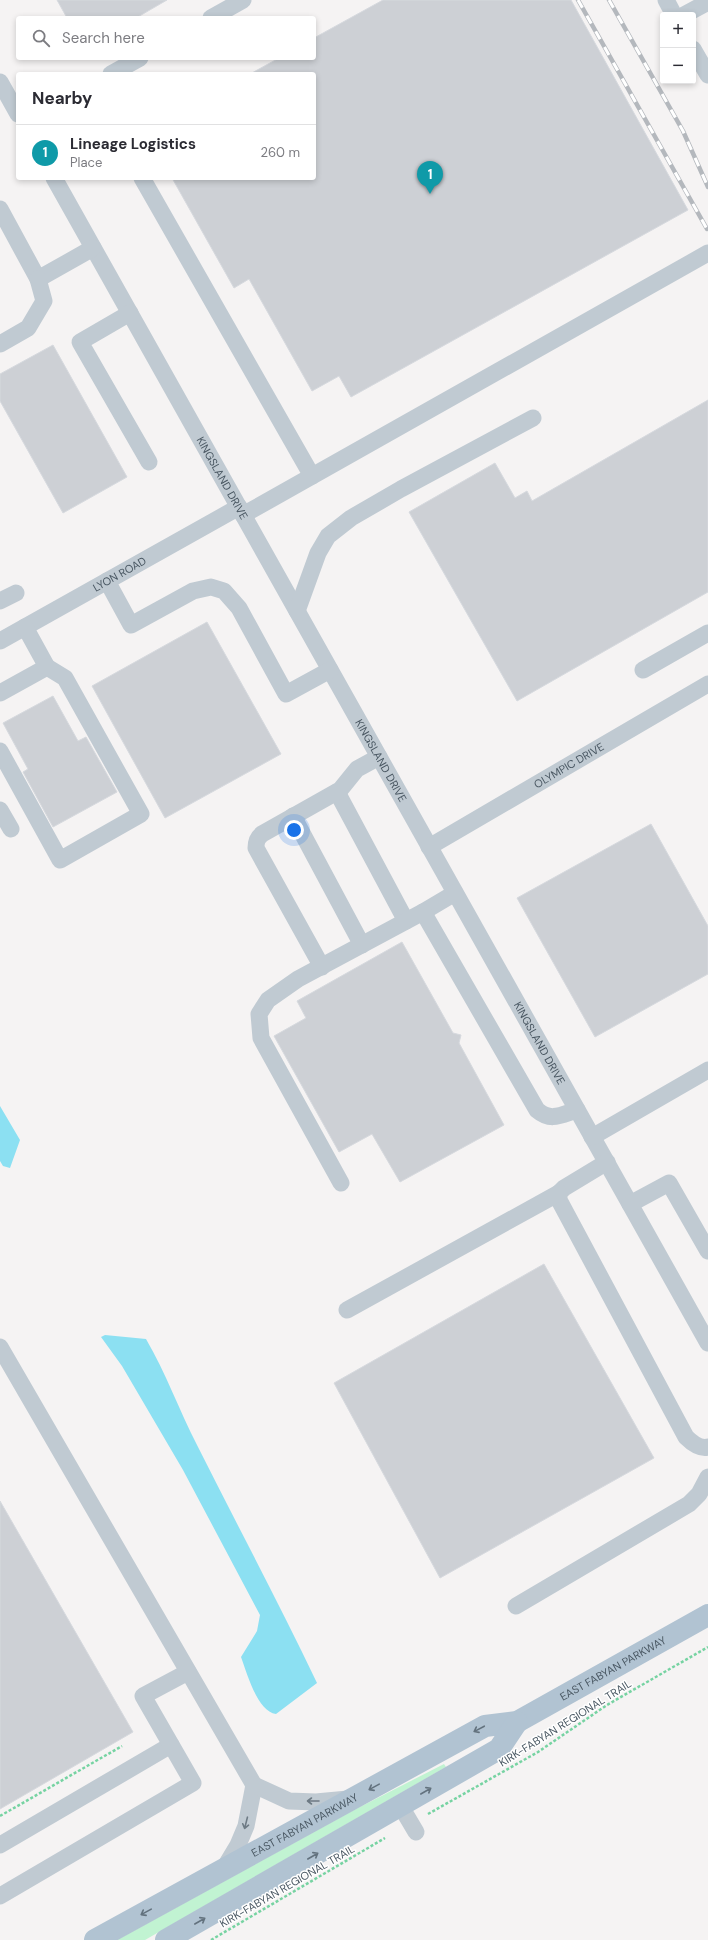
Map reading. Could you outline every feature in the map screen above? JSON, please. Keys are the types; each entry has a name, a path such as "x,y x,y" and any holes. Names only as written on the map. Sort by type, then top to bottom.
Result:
{"main road":[{"name":"EAST FABYAN PARKWAY","path":"95,1940 485,1726 517,1722 708,1615"},
{"name":"EAST FABYAN PARKWAY","path":"166,1940 499,1749 517,1722"}],"street":[{"path":"215,16 243,0"},
{"path":"666,0 672,12"},
{"path":"690,12 708,2"},
{"path":"696,54 708,75"},
{"path":"115,72 136,60"},
{"path":"0,82 16,110"},
{"name":"KINGSLAND DRIVE","path":"55,180 708,1343"},
{"path":"143,180 312,476"},
{"path":"0,209 38,279 44,301 28,328 0,344"},
{"path":"38,279 93,248"},
{"name":"LYON ROAD","path":"0,641 107,581 241,511 312,476 708,253"},
{"path":"130,313 80,342 149,462"},
{"path":"297,611 318,553 328,536 351,518 401,489 533,418"},
{"path":"107,581 131,625 193,591 210,587 224,591 239,608 286,694 330,670"},
{"path":"0,601 16,593"},
{"path":"0,751 60,860 141,814 66,678 47,667 25,627"},
{"path":"644,670 708,633"},
{"path":"0,693 47,667"},
{"name":"OLYMPIC DRIVE","path":"429,847 708,684"},
{"path":"322,967 256,848 258,837 337,792 357,770 379,757"},
{"path":"337,792 406,921"},
{"path":"0,810 11,829"},
{"path":"293,816 362,945"},
{"path":"341,1184 261,1038 259,1014 268,1000 298,979 423,912 455,893"},
{"path":"423,912 537,1110 549,1118 577,1110"},
{"path":"592,1137 708,1070"},
{"path":"347,1310 559,1193 564,1188 607,1162"},
{"path":"630,1204 669,1183 708,1251"},
{"path":"559,1193 559,1200 562,1208 686,1437 694,1444 705,1448 708,1447"},
{"path":"0,1347 254,1785 289,1800 316,1802 352,1799"},
{"path":"516,1606 689,1504 699,1494 708,1477"},
{"path":"0,1896 194,1783 143,1696 188,1672"},
{"path":"0,1845 172,1745"},
{"path":"223,1870 238,1845 246,1826 254,1785"},
{"path":"400,1805 416,1832"}],"path":[{"name":"KIRK-FABYAN REGIONAL TRAIL","path":"430,1812 538,1752 607,1705 708,1647"},
{"path":"0,1816 122,1746"},
{"name":"KIRK-FABYAN REGIONAL TRAIL","path":"211,1940 392,1834"}],"green space":[{"path":"444,1764 446,1767 145,1940 117,1940 354,1810"}],"water":[{"path":"0,1106 20,1140 10,1168 3,1166 0,1161"},
{"path":"105,1335 146,1339 160,1365 197,1445 317,1683 276,1714 263,1706 258,1699 241,1657 257,1631 260,1615 183,1470 122,1366 101,1337"}],"building":[{"path":"57,0 167,0 139,16 66,16"},
{"path":"383,0 571,0 688,210 351,397 339,376 312,391 249,279 234,288 173,180 316,180 316,72 254,72 275,60 316,60 316,37"},
{"path":"53,345 127,477 63,513 0,401 0,374"},
{"path":"708,400 708,592 517,701 409,512 495,463 515,498 527,491 532,501"},
{"path":"207,622 281,754 165,818 92,686"},
{"path":"53,696 78,741 86,737 117,792 53,827 23,772 28,769 3,723"},
{"path":"651,824 708,926 708,974 595,1037 517,898"},
{"path":"402,942 453,1033 461,1035 459,1043 504,1125 400,1182 372,1134 339,1152 274,1036 306,1018 297,1001"},
{"path":"544,1264 654,1458 440,1578 334,1383"},
{"path":"0,1501 133,1732 0,1809"}],"railway":[{"path":"578,0 707,229"},
{"path":"609,0 683,131 708,187"}],"place":[{"name":"Lineage Logistics","path":"430,194"}]}
